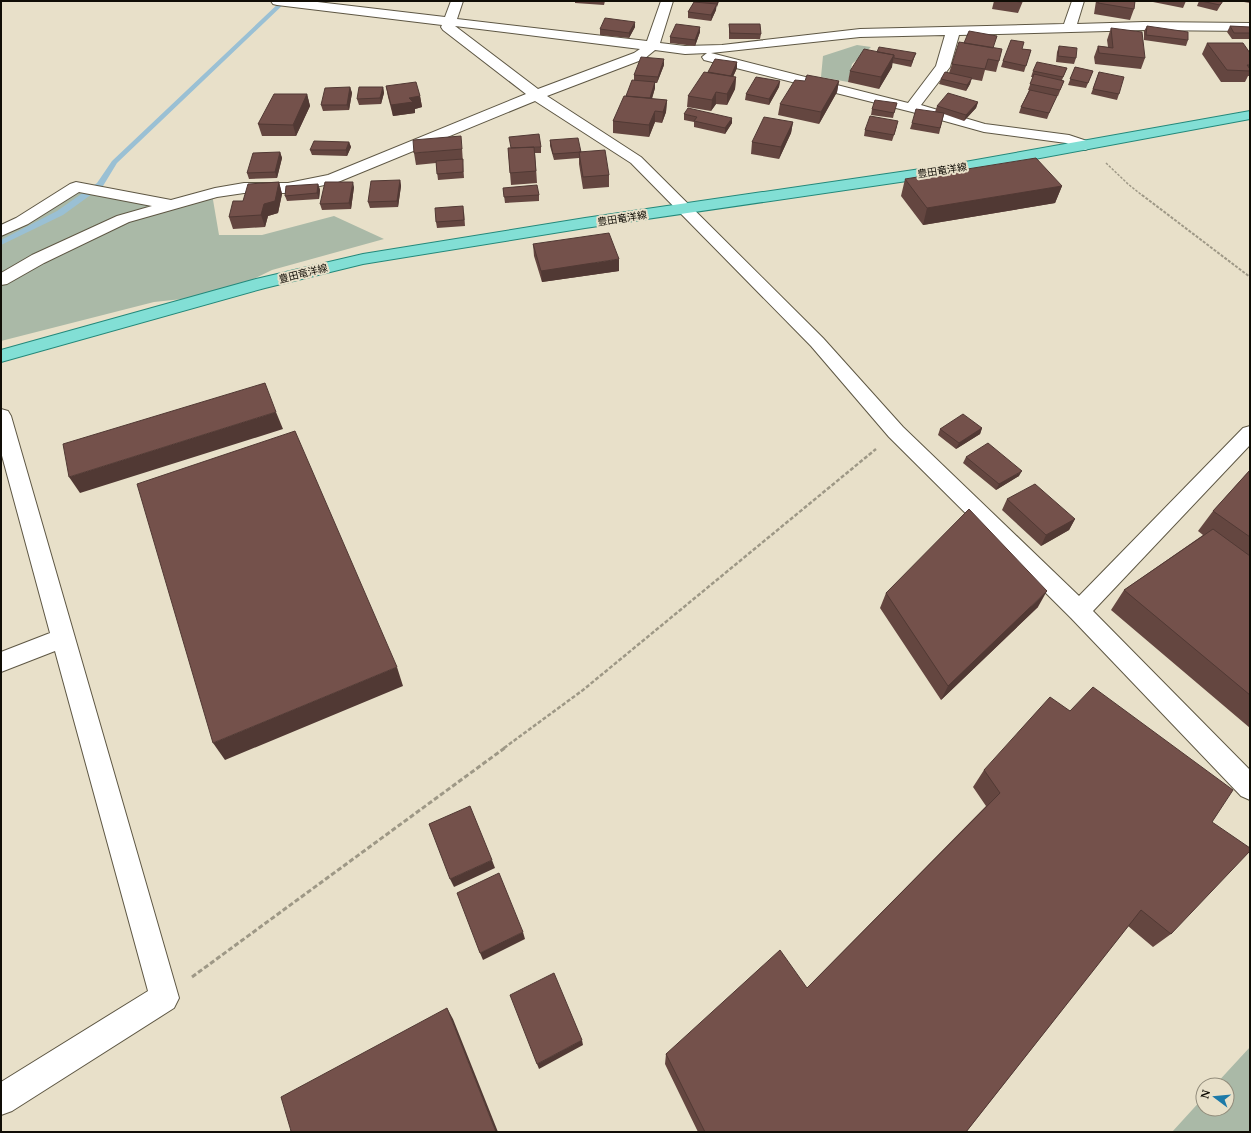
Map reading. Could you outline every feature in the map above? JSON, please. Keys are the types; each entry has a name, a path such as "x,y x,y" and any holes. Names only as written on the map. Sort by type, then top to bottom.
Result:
{"main road":[{"name":"豊田竜洋線","path":"1,356 262,283 363,259 682,208 948,170 1250,115"}],"street":[{"path":"277,1 685,50 984,128 1069,139 1085,145"},
{"path":"457,1 448,27 536,95 636,160 682,208 817,342 896,432 1079,611 1250,788"},
{"path":"1,280 38,259 123,220 215,194 237,190 288,188 332,179 536,95 639,56 652,46 667,1"},
{"path":"1069,28 1078,1"},
{"path":"685,50 722,49 860,33 1144,26 1250,27"},
{"path":"911,108 943,67 953,31"},
{"path":"1,231 76,187 172,205"},
{"path":"1,416 164,998 1,1100"},
{"path":"1079,611 1250,433"},
{"path":"1,662 63,638"}],"path":[{"path":"1085,145 1128,184 1250,276"},
{"path":"164,998 583,690 896,432"}],"green space":[{"path":"857,45 871,47 852,64 848,82 821,77 823,56"},
{"path":"69,191 172,205 212,194 219,235 262,235 334,216 384,239 272,270 220,295 154,302 1,341 1,229"},
{"path":"1250,1047 1250,1132 1172,1132 1195,1107 1195,1117 1235,1117 1235,1077 1222,1077"}],"building":[{"path":"1098,1 1135,1 1134,9 1098,3"},
{"path":"1201,1 1223,1 1220,5"},
{"path":"694,2 717,4 711,15 688,12"},
{"path":"605,18 635,22 629,33 600,29"},
{"path":"676,24 700,27 695,40 670,37"},
{"path":"729,24 760,24 761,34 730,33"},
{"path":"1147,26 1188,32 1188,40 1146,35"},
{"path":"1230,26 1250,27 1250,33 1234,33"},
{"path":"1111,28 1142,32 1145,58 1099,53 1098,46 1113,48"},
{"path":"969,31 997,36 993,48 964,43"},
{"path":"1011,40 1024,42 1022,49 1031,50 1026,66 1003,61"},
{"path":"959,42 1002,49 999,61 988,59 985,69 952,64"},
{"path":"1207,43 1243,43 1250,53 1250,65 1247,65 1250,71 1227,70"},
{"path":"1059,46 1077,48 1076,58 1058,56"},
{"path":"879,47 916,53 912,61 894,58 894,55 877,52"},
{"path":"864,49 894,55 881,77 850,71"},
{"path":"641,57 664,59 658,77 634,75"},
{"path":"715,59 737,62 731,76 708,72"},
{"path":"1037,62 1067,68 1063,77 1033,71"},
{"path":"1075,67 1093,71 1088,83 1070,79"},
{"path":"704,72 736,77 727,94 716,92 712,100 688,96"},
{"path":"945,72 972,78 967,85 941,79"},
{"path":"1099,72 1124,77 1119,94 1093,89"},
{"path":"1034,74 1064,81 1060,90 1030,84"},
{"path":"807,75 839,81 821,112 780,104 795,80 805,81"},
{"path":"756,77 780,81 769,99 746,94"},
{"path":"632,80 655,82 650,98 626,96"},
{"path":"416,82 420,96 409,98 413,102 391,105 386,86"},
{"path":"350,87 347,105 321,105 325,88"},
{"path":"359,87 383,87 380,98 357,99"},
{"path":"1030,90 1057,96 1049,113 1021,107"},
{"path":"948,93 978,102 966,115 937,106"},
{"path":"274,94 307,94 293,125 258,124"},
{"path":"624,96 667,100 663,112 655,111 649,125 613,121"},
{"path":"875,100 897,103 894,113 872,109"},
{"path":"688,108 732,118 725,128 694,121 697,117 684,114"},
{"path":"916,109 944,113 940,128 912,123"},
{"path":"870,116 898,121 894,135 865,130"},
{"path":"764,117 793,122 781,147 752,142"},
{"path":"539,134 541,147 511,148 509,137"},
{"path":"461,136 462,149 414,153 413,140"},
{"path":"578,138 581,152 553,154 550,140"},
{"path":"314,141 349,142 346,150 310,150"},
{"path":"534,147 536,171 510,173 508,148"},
{"path":"605,150 609,175 583,177 579,152"},
{"path":"280,152 275,172 247,173 253,153"},
{"path":"1036,158 1062,186 927,208 905,179"},
{"path":"463,159 463,172 437,174 436,161"},
{"path":"400,180 397,201 368,202 371,181"},
{"path":"279,182 275,201 264,204 261,215 229,217 233,201 243,201 248,184"},
{"path":"325,182 353,182 349,203 320,204"},
{"path":"318,184 317,193 285,196 286,186"},
{"path":"537,185 539,195 504,197 503,188"},
{"path":"463,206 464,220 436,222 435,208"},
{"path":"609,233 619,259 541,271 533,244"},
{"path":"265,383 276,412 69,477 63,444"},
{"path":"963,414 982,428 959,443 940,429"},
{"path":"295,431 397,667 213,743 137,484"},
{"path":"988,443 1022,471 999,484 966,457"},
{"path":"1250,470 1250,537 1213,511"},
{"path":"1035,484 1075,519 1046,535 1007,499"},
{"path":"969,509 1047,591 948,686 886,593"},
{"path":"1213,529 1250,556 1250,695 1124,590"},
{"path":"1093,687 1233,790 1212,822 1250,848 1250,851 1171,934 1141,910 966,1132 705,1132 666,1054 780,950 807,988 1000,793 984,770 1050,697 1070,711"},
{"path":"470,806 492,860 450,879 429,824"},
{"path":"499,873 523,932 480,953 457,893"},
{"path":"554,973 582,1040 537,1064 510,995"},
{"path":"447,1008 496,1132 288,1132 291,1131 281,1097"}],"waterway":[{"path":"1,243 60,213 100,184 114,162 284,1"}]}
